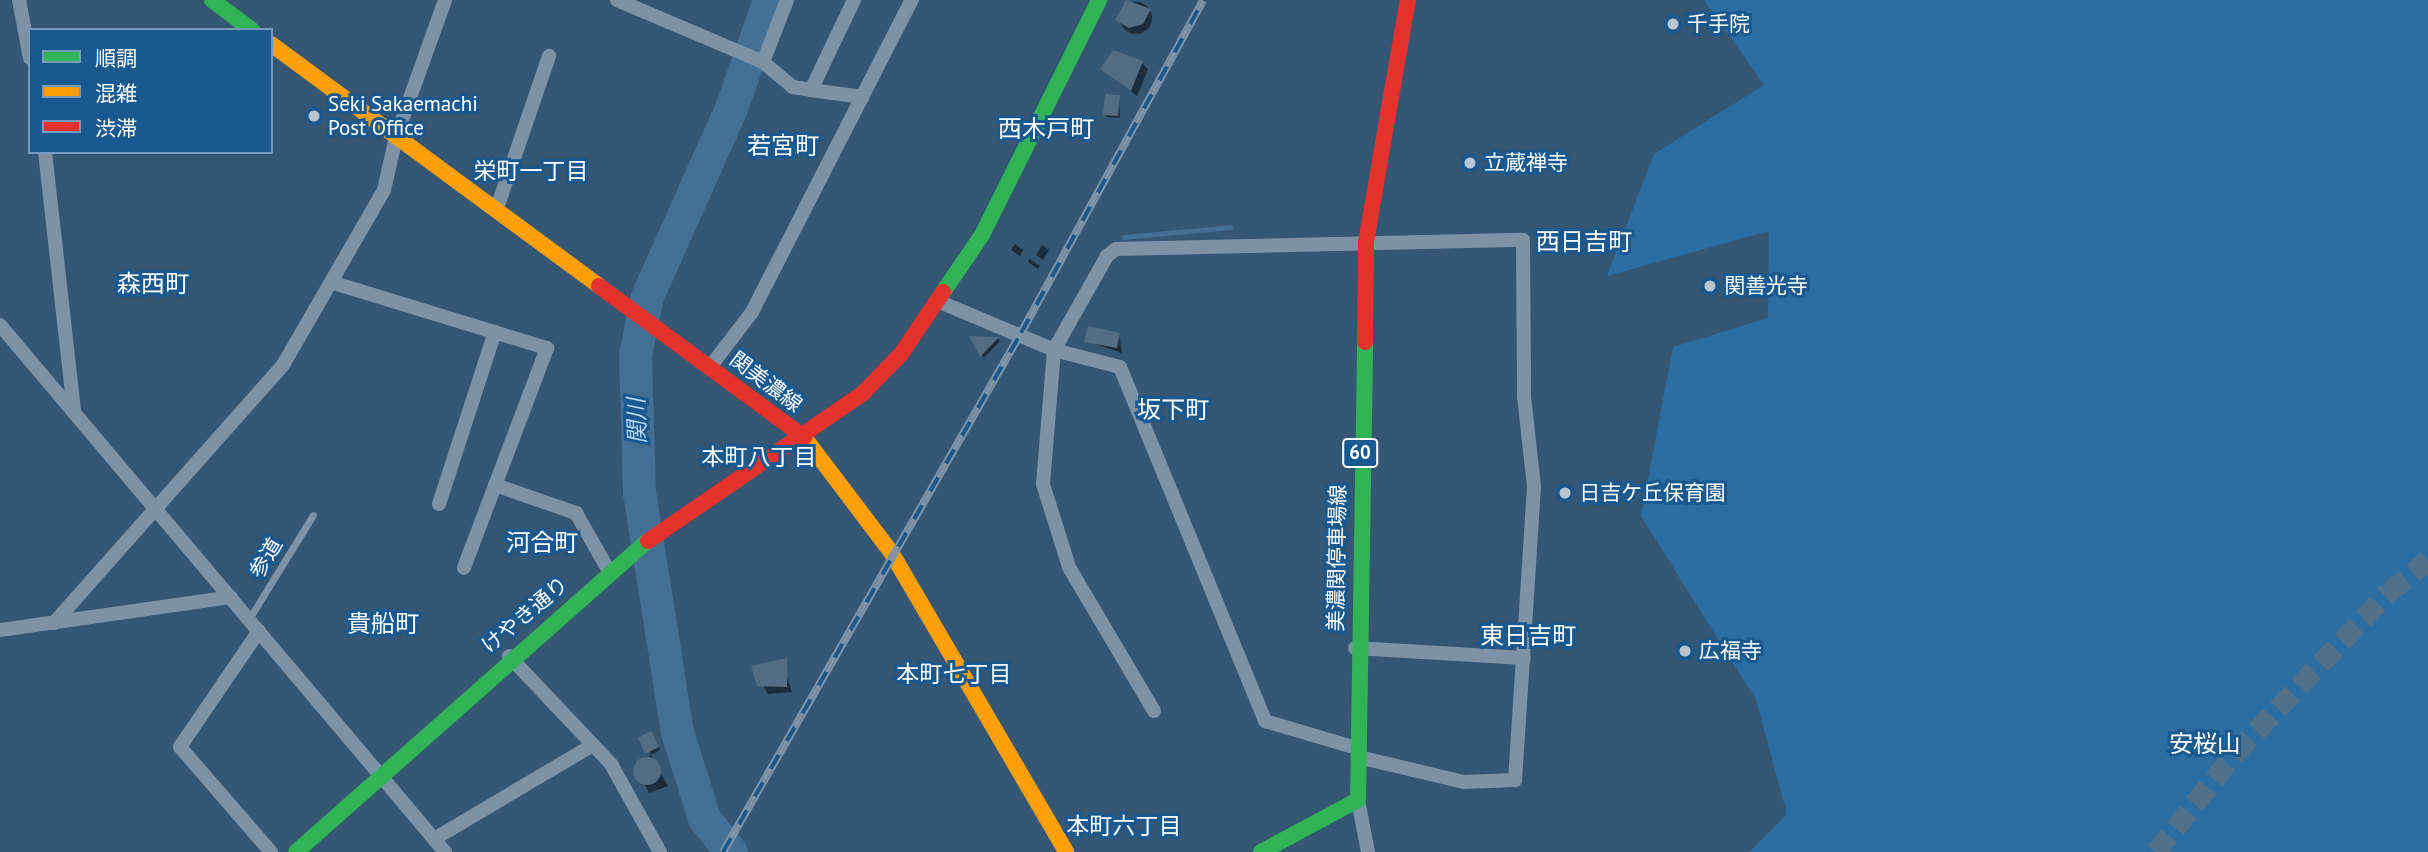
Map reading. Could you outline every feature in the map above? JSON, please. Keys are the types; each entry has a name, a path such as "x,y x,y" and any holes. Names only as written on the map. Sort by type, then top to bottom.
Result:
{"main road":[{"path":"212,0 249,28"},
{"name":"関美濃線","path":"273,45 804,437 863,393 940,302 982,235 1100,0"},
{"name":"美濃関停車場線","path":"1358,800 1355,648 1366,242 1408,0"},
{"path":"804,437 891,552 1066,852"},
{"name":"けやき通り","path":"296,852 509,656 630,553 804,437"},
{"path":"1261,852 1358,800"}],"street":[{"path":"19,0 28,47"},
{"path":"54,623 283,365 334,283 384,190 396,137 445,0"},
{"path":"617,0 763,62 793,87 863,97"},
{"path":"763,62 788,0"},
{"path":"811,90 854,0"},
{"path":"710,367 752,312 912,0"},
{"path":"496,211 549,57"},
{"path":"44,154 74,411"},
{"path":"940,302 1054,350 1120,367 1265,721 1358,753 1464,782 1516,780 1534,487 1524,396 1523,240 1116,249 1054,350 1043,484 1069,567 1154,711"},
{"path":"334,283 547,348 464,568"},
{"path":"0,325 445,852"},
{"path":"439,504 495,332"},
{"path":"495,485 576,513 609,571"},
{"path":"0,631 231,597"},
{"path":"259,631 180,747 271,852"},
{"path":"1355,648 1524,658"},
{"path":"509,656 593,745 632,794 660,852"},
{"path":"434,839 593,745"},
{"path":"1358,800 1368,852"}],"lane":[{"name":"参道","path":"249,619 313,515"}],"shaded area":[{"path":"1704,0 2428,0 2428,852 1749,852 1787,814 1756,700 1641,516 1673,347 1768,318 1769,231 1607,276 1654,154 1764,85"}],"building":[{"path":"1126,0 1151,9 1143,24 1129,28 1115,20"},
{"path":"1113,50 1143,61 1131,91 1100,69"},
{"path":"1105,94 1120,95 1118,116 1103,115"},
{"path":"1088,326 1120,333 1117,348 1084,342"},
{"path":"969,336 999,337 980,357"},
{"path":"787,658 787,687 757,686 751,666"},
{"path":"651,731 659,747 645,754 638,738"},
{"path":"647,757 657,761 661,771 657,781 647,785 637,781 633,771 637,761"}],"waterway":[{"name":"関川","path":"731,852 704,818 677,732 639,492 635,354 647,296 731,108 769,0"},
{"path":"1124,237 1231,227"}],"tunnel":[{"path":"2156,852 2235,753 2389,592 2428,560"}],"railway":[{"path":"723,852 1021,333 1203,0"}],"traffic: fast":[{"path":"212,0 249,28"},
{"path":"943,292 982,235 1099,0"},
{"path":"1261,852 1358,800 1365,342"},
{"path":"296,852 648,541"}],"traffic: slow":[{"path":"273,45 599,286"},
{"path":"804,437 891,552 1066,852"}],"traffic: jam":[{"path":"1365,342 1366,242 1408,0"},
{"path":"599,286 804,437"},
{"path":"648,541 863,393 901,354 943,292"}],"place":[{"name":"千手院","path":"1673,24"},
{"name":"Seki Sakaemachi Post Office","path":"314,116"},
{"name":"立蔵禅寺","path":"1470,163"},
{"name":"関善光寺","path":"1710,286"},
{"name":"日吉ケ丘保育園","path":"1565,493"},
{"name":"広福寺","path":"1685,651"}],"district":[{"name":"西木戸町","path":"1046,129"},
{"name":"若宮町","path":"783,146"},
{"name":"栄町一丁目","path":"531,171"},
{"name":"西日吉町","path":"1584,242"},
{"name":"森西町","path":"153,284"},
{"name":"坂下町","path":"1173,410"},
{"name":"本町八丁目","path":"759,457"},
{"name":"河合町","path":"542,543"},
{"name":"貴船町","path":"383,624"},
{"name":"東日吉町","path":"1528,636"},
{"name":"本町七丁目","path":"954,674"},
{"name":"安桜山","path":"2205,744"},
{"name":"本町六丁目","path":"1124,826"}]}
